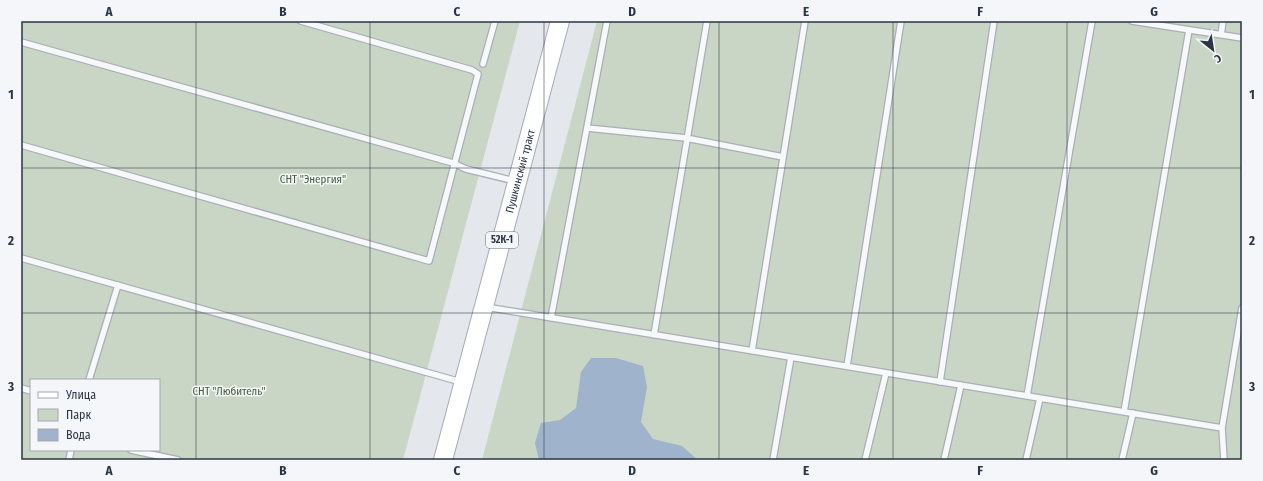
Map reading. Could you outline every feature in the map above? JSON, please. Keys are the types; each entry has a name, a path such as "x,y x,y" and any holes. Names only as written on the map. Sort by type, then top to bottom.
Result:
{"main road":[{"name":"Пушкинский тракт","path":"443,460 560,21"}],"lane":[{"path":"21,145 429,261 453,163 478,74 472,70 301,21"},
{"path":"483,64 495,21"},
{"path":"551,318 607,21"},
{"path":"654,335 686,138 707,21"},
{"path":"752,351 805,21"},
{"path":"847,366 901,21"},
{"path":"940,382 994,21"},
{"path":"1027,396 1092,21"},
{"path":"1132,21 1154,23 1242,38"},
{"path":"1221,35 1223,21"},
{"path":"1124,412 1189,30"},
{"path":"21,42 453,163 466,169 517,182"},
{"path":"587,128 686,138 783,157"},
{"path":"21,258 464,383"},
{"path":"89,379 118,285"},
{"path":"484,307 1222,428"},
{"path":"1224,460 1222,428 1242,308"},
{"path":"773,460 791,357"},
{"path":"865,460 886,373"},
{"path":"944,460 961,385"},
{"path":"1026,460 1040,398"},
{"path":"1122,460 1133,413"},
{"path":"136,451 178,460"}],"green space":[{"name":"СНТ \"Энергия\"","path":"21,21 520,21 403,460 21,460"},
{"path":"597,21 1242,21 1242,460 482,460"}],"water":[{"path":"591,358 616,358 643,366 647,387 641,422 653,439 682,446 698,460 539,460 535,443 541,423 560,420 576,408 581,372"}],"park label":[{"name":"СНТ \"Любитель\"","path":"229,391"}]}
